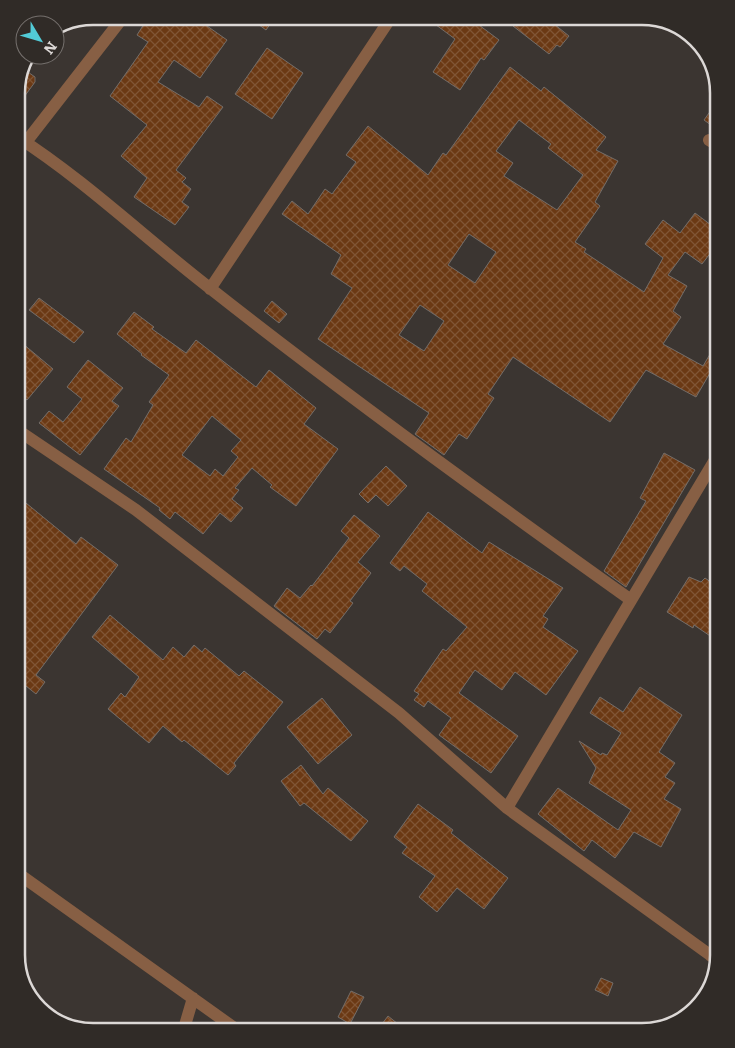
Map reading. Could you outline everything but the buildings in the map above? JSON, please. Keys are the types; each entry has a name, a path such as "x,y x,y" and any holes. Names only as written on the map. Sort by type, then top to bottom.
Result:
{"street":[{"path":"25,134 116,25"},
{"path":"210,289 386,25"},
{"path":"25,142 63,169 210,289 432,457 631,600"},
{"path":"25,435 136,510 398,713 507,808 710,955"},
{"path":"507,808 710,468"},
{"path":"25,878 228,1023"},
{"path":"186,1023 193,998"}]}
